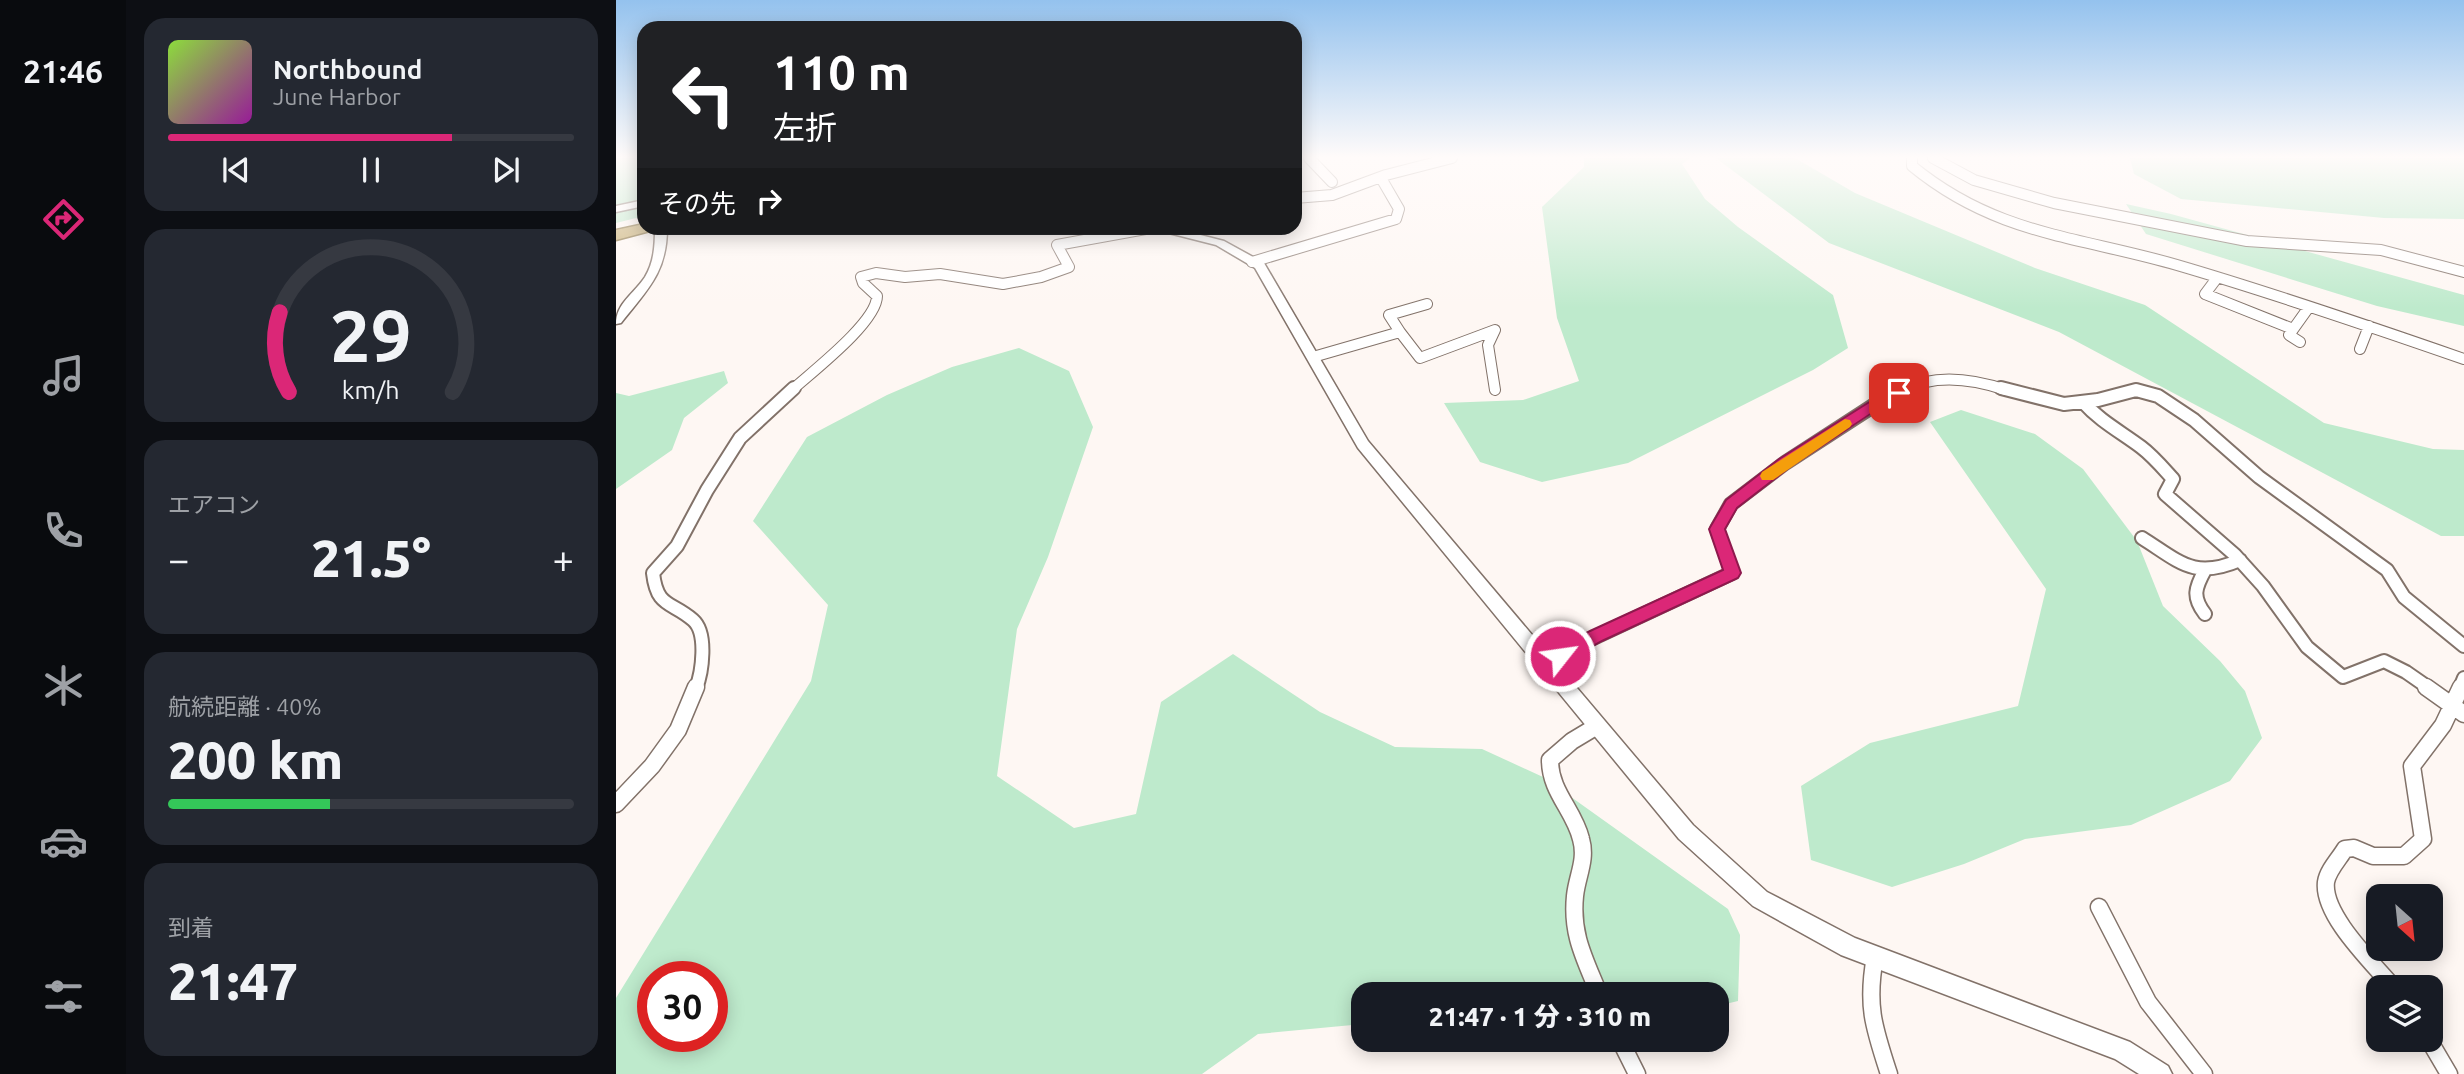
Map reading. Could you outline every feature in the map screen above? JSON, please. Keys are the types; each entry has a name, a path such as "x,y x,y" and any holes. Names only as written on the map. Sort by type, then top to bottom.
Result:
{"highway":[{"path":"616,235 637,230"}],"street":[{"path":"1252,261 1396,219 1398,208"},
{"path":"1977,208 2017,226 2174,264 2464,359"},
{"path":"2078,208 2247,241 2381,250 2464,272"},
{"path":"616,320 653,277 660,256 661,235"},
{"path":"616,804 652,766 678,730 701,676 703,663 699,628 693,620 666,605 655,590 653,572 677,546 724,461 740,438 853,334 877,305 877,296 863,283 861,277 876,273 905,277 940,274 1003,284 1023,281 1069,267 1056,245 1112,235"},
{"path":"1189,235 1220,243 1260,266 1363,444 1686,832 1760,899 1849,947 2122,1049 2160,1074"},
{"path":"2217,278 2205,293 2293,329"},
{"path":"1427,304 1389,315 1420,358 1495,330 1488,345 1495,390"},
{"path":"2300,342 2288,335 2309,307"},
{"path":"2360,349 2369,326"},
{"path":"1313,357 1400,332"},
{"path":"1546,666 1574,647 1732,573 1717,529 1731,504 1785,463 1876,404 1921,382 1976,380 2026,396 2064,404 2136,390 2158,396 2194,420 2310,517 2387,570 2404,597 2464,646"},
{"path":"2083,402 2096,418 2155,460 2173,479 2165,494 2240,560 2263,586 2289,626 2307,647 2343,677 2384,660 2406,672 2459,711"},
{"path":"2142,538 2158,547 2177,564 2204,570 2224,568 2240,560"},
{"path":"2204,570 2193,590 2194,601 2205,614"},
{"path":"2384,975 2333,911 2326,895 2326,881 2345,849 2354,848 2372,856 2404,856 2423,839 2412,766 2459,711 2464,678"},
{"path":"1594,982 1575,934 1575,895 1584,860 1581,837 1550,776 1550,760 1572,741 1597,726"},
{"path":"2099,907 2148,1002 2204,1074"},
{"path":"1875,957 1868,988 1872,1022 1889,1074"},
{"path":"1626,1052 1637,1074"},
{"path":"2436,1052 2449,1074"}],"green space":[{"path":"616,208 637,208 637,218 616,223"},
{"path":"1542,208 1716,208 1833,295 1848,348 1813,370 1628,463 1542,482 1480,462 1444,403 1523,400 1579,381 1557,318"},
{"path":"1783,208 1891,208 2035,268 2145,305 2324,423 2433,449 2464,450 2464,536 2441,536 2059,332 1829,243"},
{"path":"2129,208 2145,208 2171,214 2464,295 2464,326 2377,306 2146,234"},
{"path":"2278,208 2464,208 2464,219 2384,218"},
{"path":"1019,348 1069,371 1093,427 1048,557 1017,629 997,776 1074,828 1136,814 1161,702 1233,654 1320,712 1395,747 1482,749 1543,777 1728,909 1740,935 1738,1001 1729,1003 1729,982 1351,982 1351,1025 1258,1034 1202,1074 616,1074 616,998 637,964 637,1052 728,1052 728,961 639,961 811,681 828,605 753,521 807,437 887,395 952,367"},
{"path":"724,371 728,383 684,418 672,450 616,489 616,393 629,396"},
{"path":"1961,410 2035,434 2083,469 2137,541 2163,606 2220,661 2245,691 2262,738 2230,781 2131,825 2025,839 1964,864 1892,887 1811,860 1801,786 1870,743 2018,706 2046,589 1930,422"}],"slow traffic":[{"path":"1768,476 1845,424"}],"route":[{"path":"1560,656 1596,636 1732,573 1717,529 1731,504 1785,463 1876,404 1899,393"}]}
